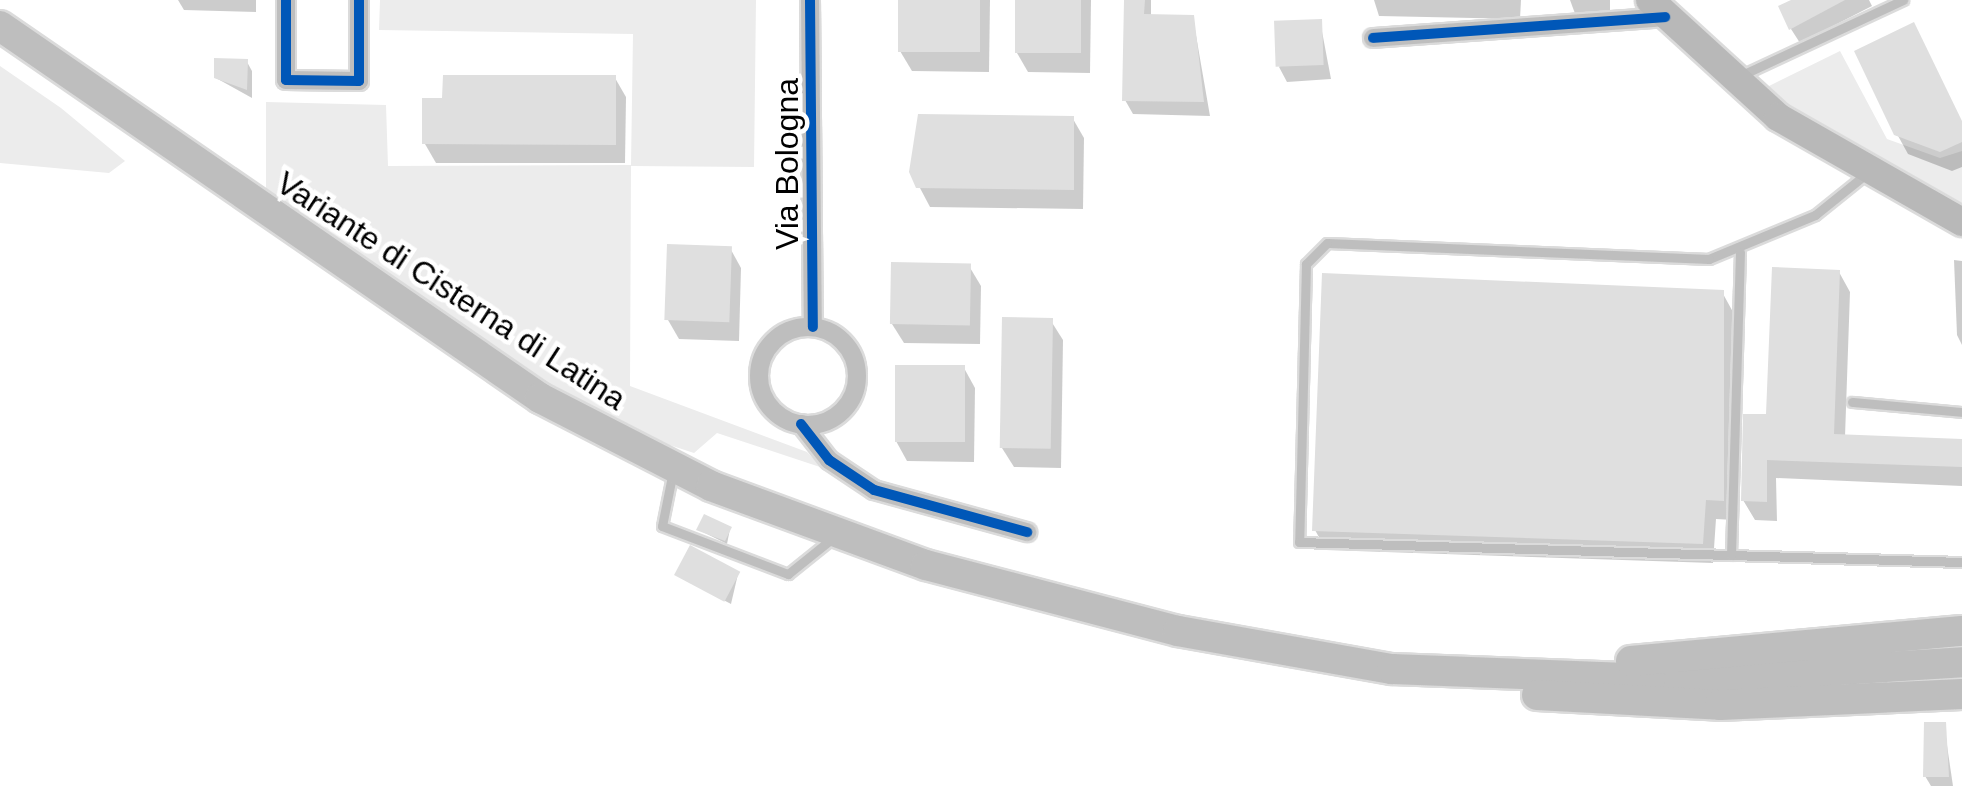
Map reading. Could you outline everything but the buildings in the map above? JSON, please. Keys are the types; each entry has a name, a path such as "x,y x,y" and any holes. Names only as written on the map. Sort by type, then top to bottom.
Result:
{"main road":[{"path":"1657,8 1731,80 1866,174 1962,222"},
{"name":"Variante di Cisterna di Latina","path":"0,26 515,383 673,469 836,536 1081,608 1392,669 1630,680 1962,662"},
{"path":"1392,669 1666,659 1962,631"},
{"path":"1392,669 1616,702 1962,694"}],"street":[{"path":"286,0 286,80 359,80 359,0"},
{"name":"Via Bologna","path":"810,0 813,327"},
{"path":"1374,38 1657,8"},
{"path":"801,424 834,417 855,390 844,342 813,327 780,334 760,361 771,408 801,424 829,460 874,490 1027,532"}],"lane":[{"path":"1731,80 1903,0"},
{"path":"1866,174 1815,215 1740,252 1709,259 1327,243 1306,264 1299,542 1962,562"},
{"path":"1731,555 1740,252"},
{"path":"1852,402 1962,412"},
{"path":"673,469 662,526 788,574 836,536"}],"shaded area":[{"path":"380,0 756,0 754,167 631,166 630,386 807,452 823,468 717,433 694,453 642,436 496,355 266,196 266,102 386,105 388,166 631,165 633,34 379,30"},
{"path":"1840,51 1887,139 1940,158 1962,151 1962,203 1854,153 1763,89"},
{"path":"0,66 61,108 125,161 109,173 0,163"}],"cycle path":[{"path":"286,0 286,80 359,81 359,0"},
{"path":"810,0 813,327"},
{"path":"1373,38 1665,17"},
{"path":"801,424 829,460 874,490 1027,532"}]}
